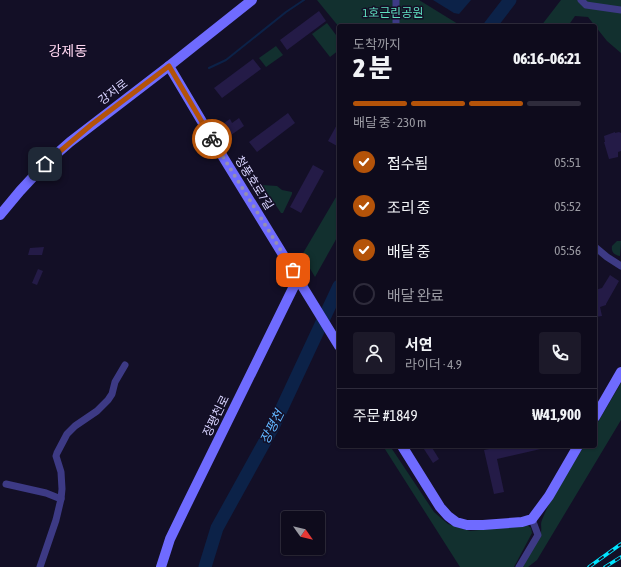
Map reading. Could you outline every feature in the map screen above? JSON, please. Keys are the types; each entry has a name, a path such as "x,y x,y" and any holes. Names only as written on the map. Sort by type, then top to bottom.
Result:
{"street":[{"name":"강저로","path":"0,215 40,170 70,142 252,0"},
{"path":"396,0 396,24"},
{"path":"581,0 586,5 621,10"},
{"name":"청풍호로7길","path":"169,66 337,343"},
{"path":"597,249 621,266"},
{"name":"장평천로","path":"161,567 170,539 298,278"},
{"path":"40,567 56,520 61,499 62,484 56,456 59,447 75,426 97,411 108,400 125,365"},
{"path":"597,414 621,372"},
{"path":"403,448 440,507 456,522 467,525 522,522 532,519 549,496 577,448"},
{"path":"6,484 46,493 61,499"},
{"path":"519,567 538,535 532,519"}],"green space":[{"name":"1호근린공원","path":"317,0 419,0 458,24 337,24"},
{"path":"561,0 621,0 621,53 607,41 597,28 597,24 594,24 588,17 575,16 569,24 543,24"},
{"path":"327,23 337,36 337,52 330,57 312,34"},
{"path":"276,46 283,55 266,67 259,58"},
{"path":"262,185 277,186 282,190 292,192 283,213 281,213"},
{"path":"337,195 337,238 315,277 302,255"},
{"path":"617,241 621,241 620,256 615,254 612,250 612,246"},
{"path":"621,383 621,420 537,560 528,567 523,567 541,532 541,522 556,491 583,448 597,448 597,424"},
{"path":"384,448 391,448 434,512 448,524 470,531 527,525 531,528 532,533 514,567 460,567"}],"water":[{"path":"433,0 471,0 459,14 454,13"}],"building":[{"path":"319,11 326,21 287,50 280,40"},
{"path":"253,59 261,69 222,98 214,88"},
{"path":"288,113 295,123 257,152 249,142"},
{"path":"239,118 244,126 231,135 227,133 221,125 230,119 232,123"},
{"path":"337,125 337,146 328,141"},
{"path":"615,132 621,133 621,151 618,152 618,157 609,159 604,142 604,136"},
{"path":"313,165 324,171 301,213 290,207"},
{"path":"44,247 42,255 28,255 30,248"},
{"path":"38,269 43,271 37,285 32,283"},
{"path":"610,275 619,281 606,305 600,307 602,316 597,317 597,289 602,288"},
{"path":"423,448 432,448 439,459 433,463"},
{"path":"494,448 545,448 497,459 504,492 494,494 484,450"}],"waterway":[{"path":"209,68 226,60 286,12 304,0"},
{"name":"장평천","path":"492,24 510,0"},
{"name":"장평천","path":"205,567 217,528 274,425 337,290"}],"railway":[{"path":"589,567 621,544"},
{"path":"605,567 621,557"}],"way so far":[{"path":"212,139 293,270"}],"district":[{"name":"강제동","path":"68,51"}],"route":[{"path":"45,164 91,125 169,66 212,139"}]}
